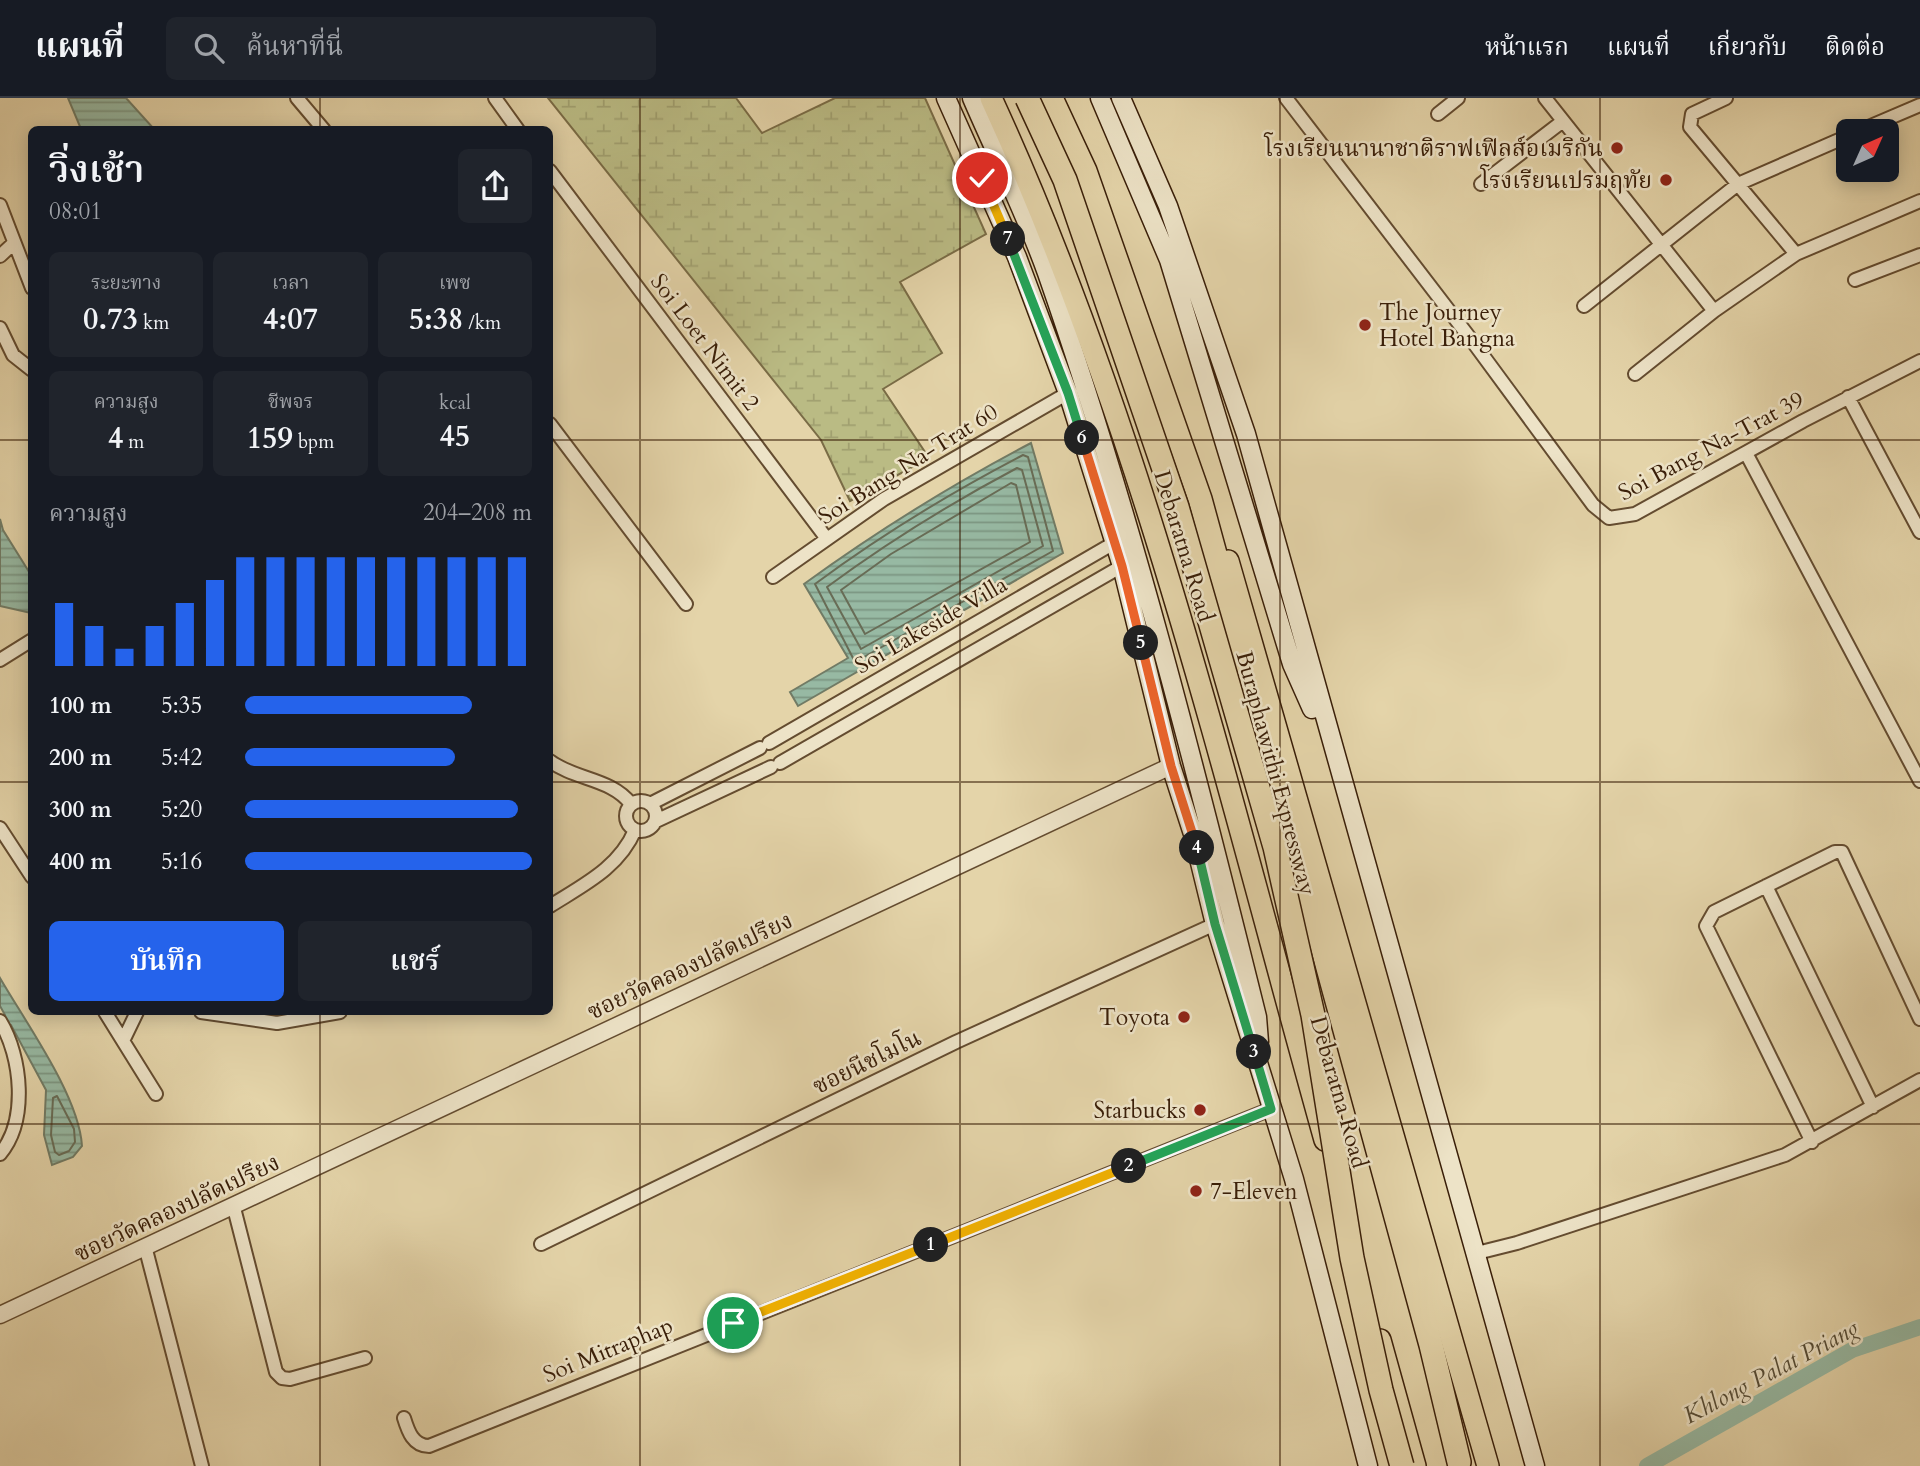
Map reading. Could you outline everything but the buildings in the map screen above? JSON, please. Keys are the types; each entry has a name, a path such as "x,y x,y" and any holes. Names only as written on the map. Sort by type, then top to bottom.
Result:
{"highway":[{"name":"Debaratna Road","path":"991,98 1035,193 1151,517 1415,1466"},
{"path":"1013,98 1052,186 1164,511 1261,851 1300,1018 1338,1260 1367,1394 1387,1466"},
{"name":"Buraphawithi Expressway","path":"1027,98 1065,180 1177,507 1275,847 1313,1015 1352,1258 1381,1390 1402,1466"},
{"name":"Buraphawithi Expressway","path":"1051,98 1085,171 1200,499 1428,1332 1459,1462"},
{"name":"Debaratna Road","path":"1062,98 1094,167 1210,495 1488,1466"}],"main road":[{"path":"946,98 1017,257 1068,393 1115,543 1171,766 1193,834 1215,924 1314,1254 1352,1414 1368,1466"},
{"path":"972,98 1046,271 1126,516 1203,799 1257,1017 1261,1077"},
{"path":"1100,98 1168,260 1292,664 1336,763"},
{"path":"1121,98 1168,206 1245,434 1535,1466"}],"street":[{"path":"297,98 321,126"},
{"path":"495,98 516,126"},
{"name":"Soi Bang Na-Trat 39","path":"1286,98 1600,513 1609,518 1618,519 1635,514 1920,361"},
{"path":"1438,114 1458,98"},
{"path":"1545,98 1714,311"},
{"path":"1726,98 1699,110 1689,120 1690,127 1796,254"},
{"path":"1887,119 1920,105"},
{"path":"1481,184 1563,121"},
{"path":"1584,306 1738,184 1836,141"},
{"name":"Soi Loet Nimit 2","path":"553,175 827,539"},
{"path":"1635,374 1714,311 1796,254 1920,201"},
{"path":"0,205 28,278"},
{"path":"0,256 14,243"},
{"path":"1855,280 1920,255"},
{"path":"0,328 13,355 28,367"},
{"name":"Soi Bang Na-Trat 60","path":"774,577 884,499 1068,393"},
{"path":"1849,397 1920,532"},
{"path":"553,428 686,604"},
{"path":"1746,453 1920,781"},
{"name":"Soi Lakeside Villa","path":"631,804 644,801 650,804 764,746 1115,543"},
{"name":"Soi Lakeside Villa","path":"635,830 651,828 656,821 775,765 1122,566"},
{"path":"0,660 28,642"},
{"path":"745,755 754,774"},
{"path":"553,763 564,771 614,788 631,804 626,813 627,823 635,830 628,847 602,873 553,904"},
{"name":"ซอยวัดคลองปลัดเปรียง","path":"0,1315 145,1246 234,1208 1171,766"},
{"path":"650,804 656,812 656,821"},
{"path":"0,828 28,871"},
{"path":"1812,1142 1706,926 1713,912 1835,852 1842,852 1920,1019"},
{"path":"1766,886 1873,1107"},
{"name":"ซอยนีชโมโน","path":"541,1244 956,1042 1215,924"},
{"path":"107,1015 156,1094"},
{"path":"123,1041 136,1015"},
{"path":"222,1015 277,1023 323,1015"},
{"path":"0,1154 13,1136 17,1106 17,1064 2,1026"},
{"path":"1477,1253 1517,1243 1785,1155 1920,1080"},
{"name":"Soi Mitraphap","path":"404,1418 408,1433 415,1441 429,1446 1271,1109"},
{"path":"234,1208 276,1372 282,1378 290,1379 365,1358"},
{"path":"145,1246 202,1466"}],"green space":[{"path":"548,98 736,98 762,133 835,98 925,98 986,234 900,282 942,353 883,389 929,458 850,501 821,440"}],"water":[{"path":"68,98 126,98 151,126 80,126"},
{"path":"1031,443 1063,553 798,706 790,692 848,658 804,584 915,509"},
{"path":"0,519 3,530 28,570 28,612 0,606"},
{"path":"0,978 50,1060 79,1126 82,1146 73,1157 52,1165 44,1135 46,1090 11,1025 0,1027 0,1017 5,1015 0,1006"}],"waterway":[{"name":"Khlong Palat Priang","path":"1647,1466 1852,1350 1920,1327"}],"place":[{"name":"โรงเรียนนานาชาติราฟเฟิลส์อเมริกัน","path":"1617,148"},
{"name":"โรงเรียนเปรมฤทัย","path":"1666,180"},
{"name":"The Journey Hotel Bangna","path":"1365,325"},
{"name":"Toyota","path":"1184,1017"},
{"name":"Starbucks","path":"1200,1110"},
{"name":"7-Eleven","path":"1196,1191"}],"route":[{"path":"733,1323 1271,1109 1171,766 1122,566 1068,393 1017,257 982,178"}]}
